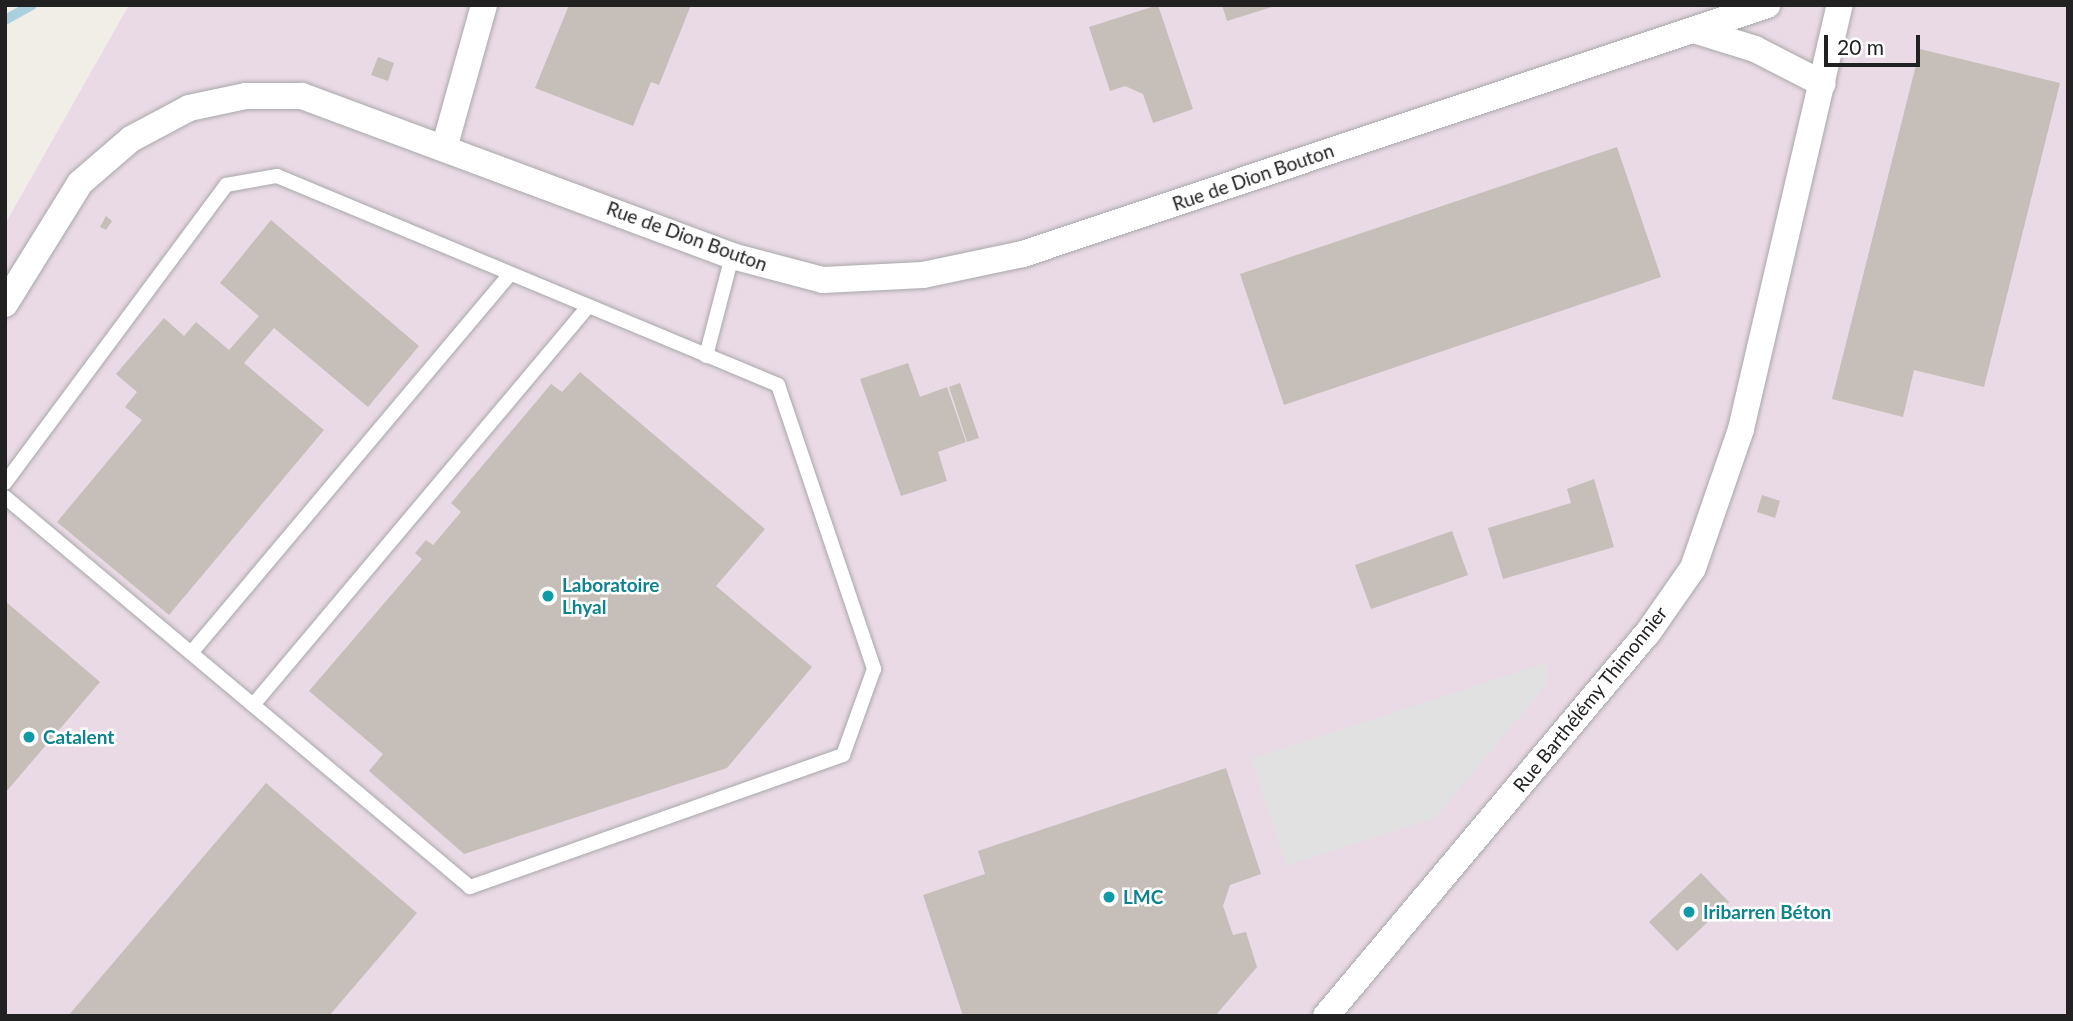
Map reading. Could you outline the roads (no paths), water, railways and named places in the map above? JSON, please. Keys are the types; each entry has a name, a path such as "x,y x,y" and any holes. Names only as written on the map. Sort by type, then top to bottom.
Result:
{"street":[{"path":"445,145 484,5"},
{"name":"Rue de Dion Bouton","path":"5,304 80,183 131,139 189,108 246,96 302,96 445,145 732,256 823,279 923,275 1023,254 1767,5"},
{"name":"Rue Barthélémy Thimonnier","path":"1326,1016 1647,634 1693,568 1741,429 1840,5"},
{"path":"1694,30 1755,49 1823,84"}],"lane":[{"path":"5,483 226,184 277,176 587,308 778,385 874,669 843,755 470,887 5,497"},
{"path":"706,356 732,256"},
{"path":"191,653 509,275"},
{"path":"253,705 587,308"}],"waterway":[{"path":"5,20 32,5"}],"place":[{"name":"Laboratoire Lhyal","path":"548,596"},
{"name":"Catalent","path":"29,737"},
{"name":"LMC","path":"1109,897"},
{"name":"Iribarren Béton","path":"1689,912"}]}
